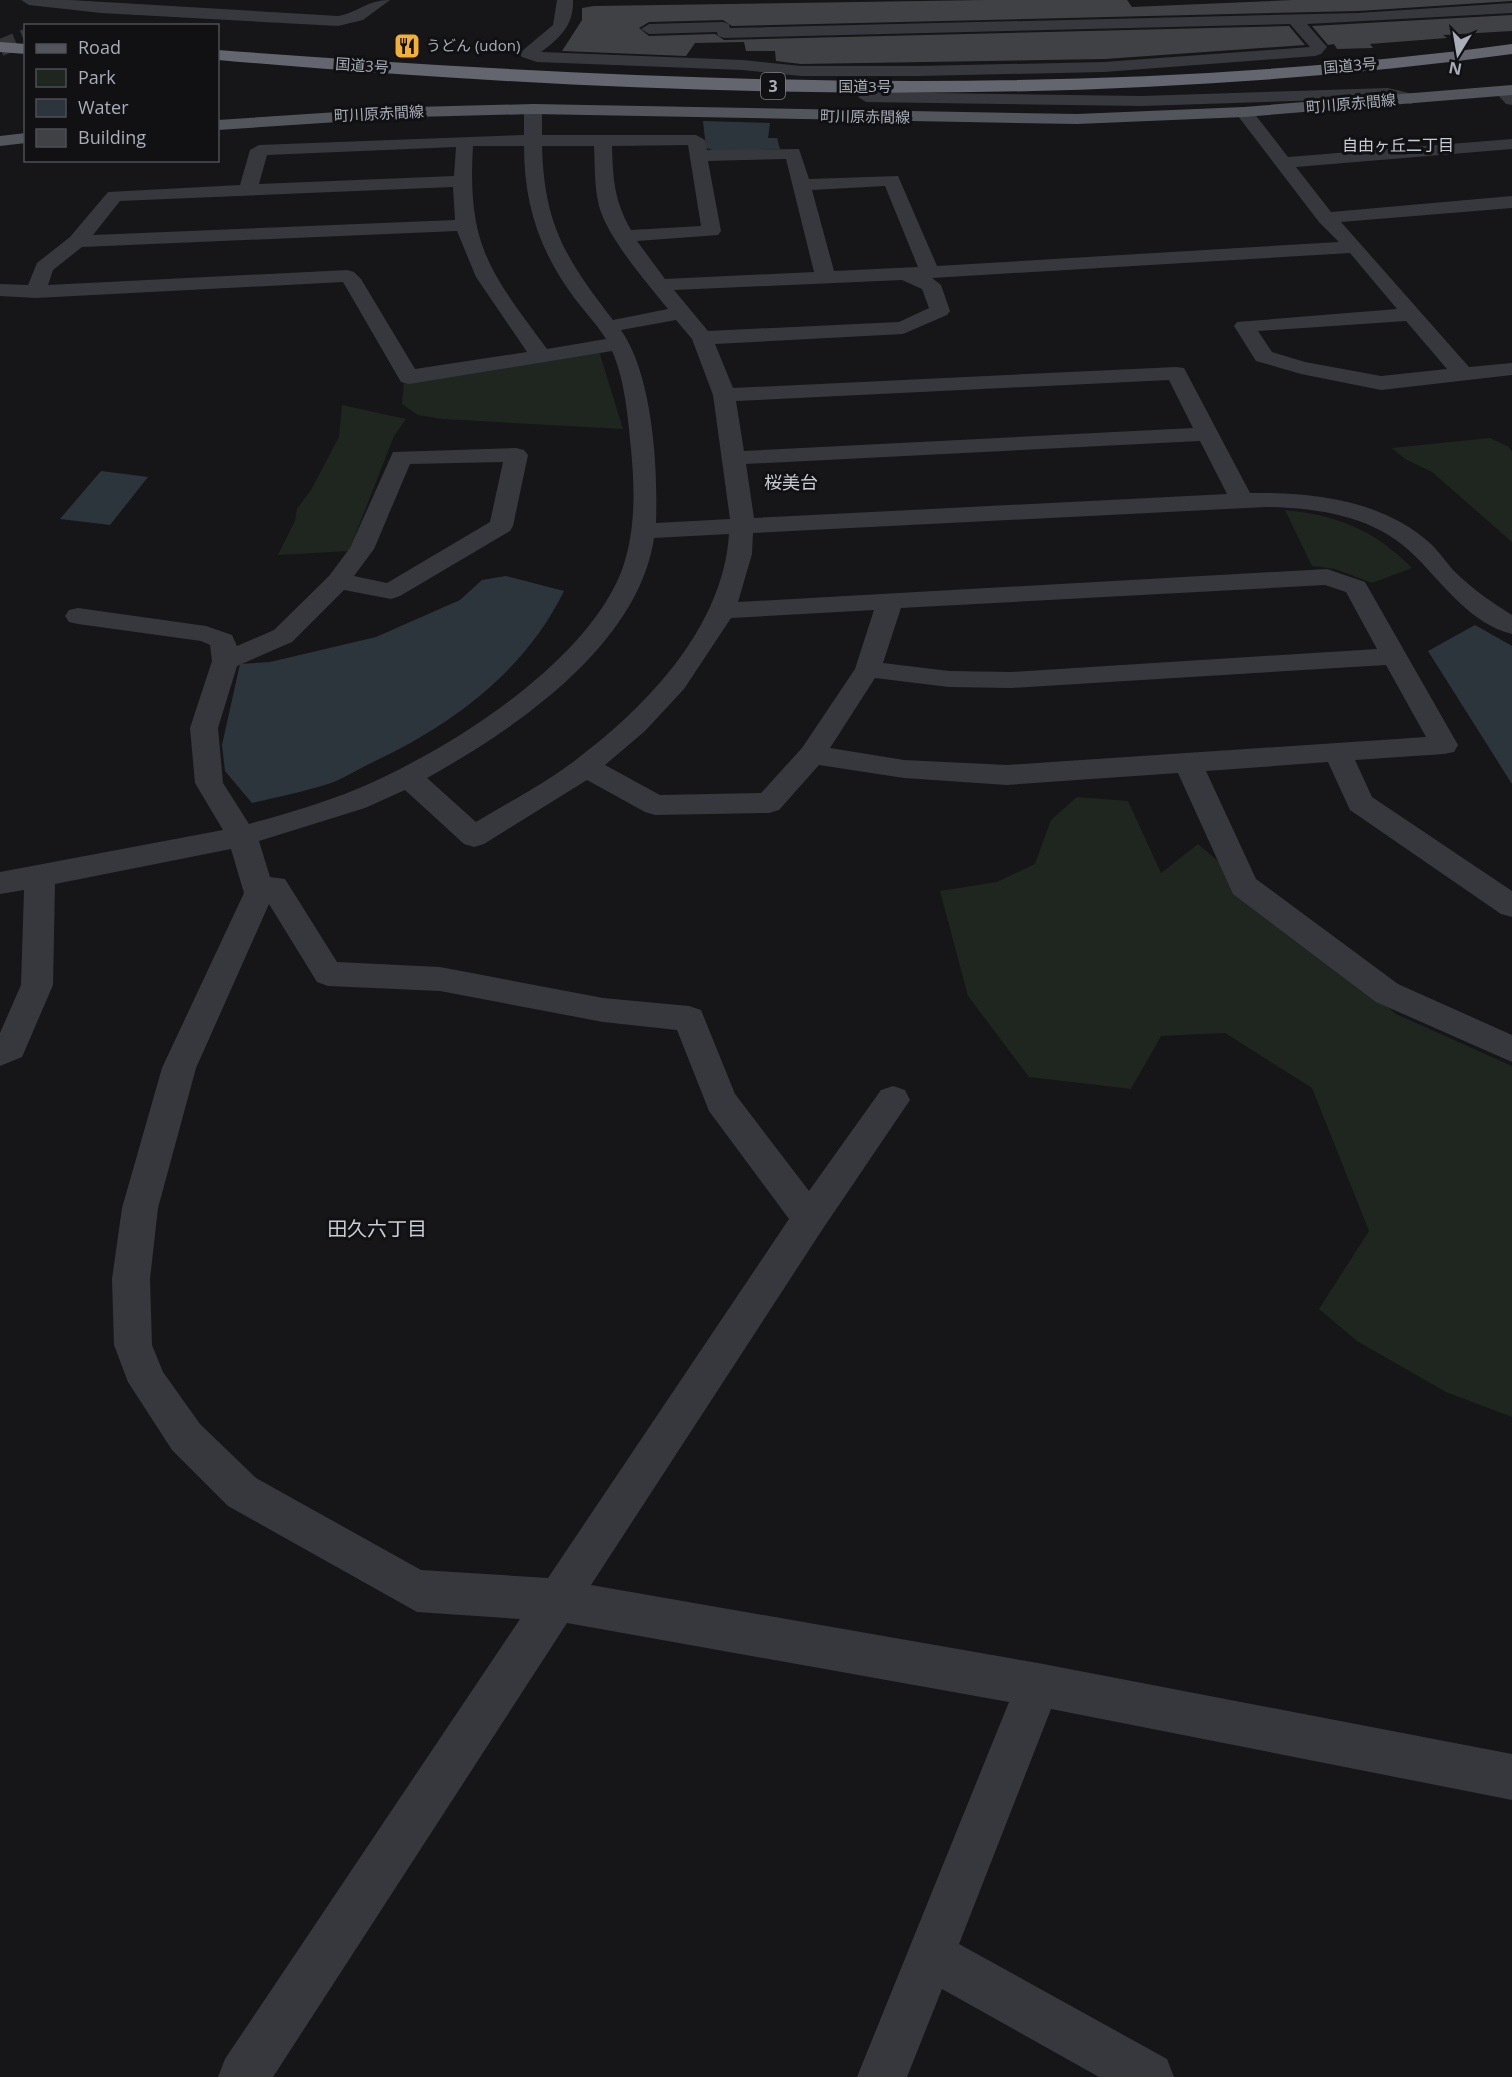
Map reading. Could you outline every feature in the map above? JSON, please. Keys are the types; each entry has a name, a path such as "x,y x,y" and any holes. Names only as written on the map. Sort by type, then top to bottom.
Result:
{"highway":[{"path":"1330,68 1512,35"},
{"path":"0,38 24,40"},
{"path":"0,47 24,49"},
{"name":"国道3号","path":"219,55 550,78 810,87 1069,84 1330,68 1512,49"},
{"name":"国道3号","path":"219,64 662,93 965,97 1180,89 1338,78 1512,60"}],"main road":[{"name":"町川原赤間線","path":"219,125 405,112 533,109 1014,119 1244,112 1509,94"},
{"path":"0,141 24,137"}],"street":[{"path":"29,0 101,8 338,21 358,17 382,0"},
{"path":"64,22 125,0"},
{"path":"565,0 567,14 558,31 528,54 537,57 743,65 801,71 1080,68 1315,51 1319,47 1294,19"},
{"path":"1082,8 1091,24"},
{"path":"649,29 933,28 1294,19 1512,8"},
{"path":"720,9 724,30 743,65"},
{"path":"926,9 933,28"},
{"path":"866,97 1142,101 1388,93 1411,99"},
{"path":"0,883 243,838 374,794 510,715 567,665 613,610 633,572 643,531 642,446 627,362 612,335 571,279 546,238 535,196 533,109"},
{"path":"1244,112 1326,218 1355,247 1463,374"},
{"path":"248,190 259,150 533,139 696,140 711,231 624,236"},
{"path":"407,776 474,837 586,767 635,725 674,683 723,612 740,554 742,526 724,395 702,338 662,285 638,259 609,208 603,180 603,140"},
{"path":"465,141 462,181 465,225 478,261 504,305 541,356"},
{"path":"1285,163 1512,144"},
{"path":"699,156 793,153 826,278"},
{"path":"802,185 892,180 929,271"},
{"path":"36,292 44,267 77,241 115,196 462,181"},
{"path":"1326,218 1512,202"},
{"path":"77,241 465,225"},
{"path":"662,285 904,274 1355,247"},
{"path":"702,338 903,328 940,311 931,285 904,274"},
{"path":"0,290 36,292 346,276 351,279 409,376 541,356 683,312"},
{"path":"1412,314 1244,326 1264,356 1301,368 1381,383 1512,369"},
{"path":"724,395 1176,373 1242,500"},
{"path":"734,458 1207,434"},
{"path":"225,661 283,636 338,581 362,549 401,457 516,454 501,526 391,591 338,581"},
{"path":"643,531 1242,500 1311,501 1349,509 1379,520 1407,537 1425,551 1446,578 1512,626"},
{"path":"723,612 1327,577 1356,587 1444,745 1007,775 904,769 812,755"},
{"path":"586,767 655,805 769,803 812,755 868,669 890,601"},
{"path":"78,616 206,634 223,641 225,661 204,728 209,783 243,838 259,893 179,1068 140,1208 131,1279 133,1345 147,1382 186,1437 242,1492 417,1591 555,1600 1038,1684 1512,1777"},
{"path":"868,669 949,679 1011,680 1396,656"},
{"path":"1338,753 1360,803 1512,906"},
{"path":"1188,764 1244,886 1387,993 1512,1049"},
{"path":"0,1053 10,1048 37,985 40,876"},
{"path":"259,893 274,887 328,974 440,979 603,1010 689,1019 721,1101 809,1219"},
{"path":"243,2077 555,1600 809,1219 893,1100"},
{"path":"882,2077 1038,1684"},
{"path":"930,1955 1149,2077"}],"green space":[{"path":"599,351 623,429 442,419 418,415 402,404 404,382"},
{"path":"342,405 406,419 394,436 349,551 278,555 295,521 297,509 311,490 339,437"},
{"path":"1490,438 1509,447 1512,452 1512,542 1432,472 1405,459 1392,448"},
{"path":"1285,510 1322,516 1354,527 1383,543 1412,568 1372,583 1335,569 1312,566"},
{"path":"1077,797 1128,801 1161,873 1198,844 1396,1014 1512,1066 1512,1417 1446,1392 1357,1341 1319,1309 1369,1231 1312,1088 1225,1033 1161,1036 1131,1089 1029,1077 968,996 940,891 997,882 1035,864 1051,820"}],"water":[{"path":"703,121 770,123 768,138 777,138 780,149 718,152 706,148"},
{"path":"101,471 148,477 110,525 60,519"},
{"path":"506,576 564,591 548,620 529,646 484,693 458,713 431,731 345,777 300,792 252,803 225,771 222,745 240,664 270,662 376,637 460,600 482,580"},
{"path":"1475,625 1512,646 1512,784 1428,651"}],"building":[{"path":"1127,0 1132,7 1293,0 1512,1 1358,11 732,26 723,20 649,22 639,28 649,36 715,34 724,40 1289,26 1305,45 1105,59 801,64 776,61 775,51 746,51 744,42 695,43 686,56 562,51 582,20 582,8 594,6"},
{"path":"1512,15 1512,31 1443,35 1447,38 1370,44 1373,48 1337,49 1334,44 1328,45 1312,26"}],"tunnel":[{"path":"0,48 24,38"}],"place":[{"name":"うどん (udon)","path":"407,46"}],"district":[{"name":"自由ヶ丘二丁目","path":"1398,145"},
{"name":"桜美台","path":"791,483"},
{"name":"田久六丁目","path":"377,1229"}]}
